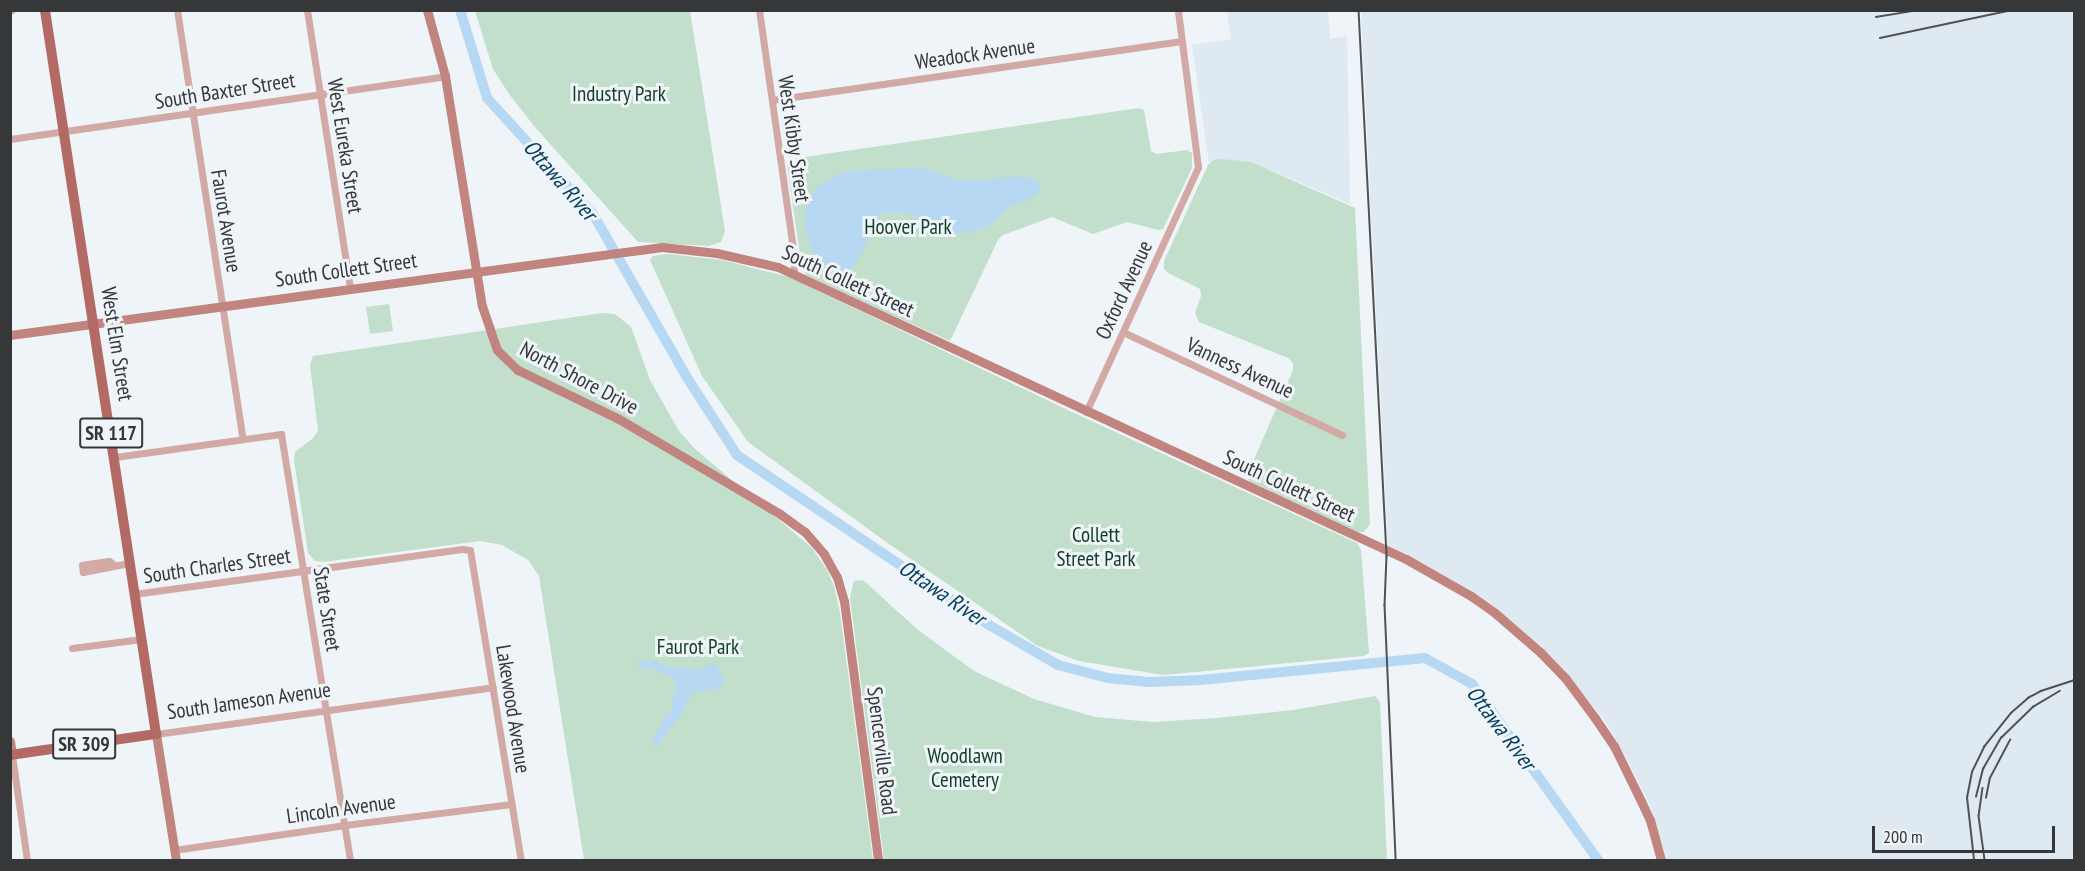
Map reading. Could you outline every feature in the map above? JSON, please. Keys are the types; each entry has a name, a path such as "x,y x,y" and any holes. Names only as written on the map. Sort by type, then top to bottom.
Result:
{"main road":[{"name":"West Elm Street","path":"45,10 156,734"},
{"name":"South Jameson Avenue","path":"11,755 156,734"}],"street":[{"name":"Faurot Avenue","path":"177,10 242,438"},
{"name":"West Eureka Street","path":"307,10 350,288"},
{"name":"North Shore Drive","path":"427,10 445,76 489,333 497,350 511,366 637,429 707,473 780,514 812,539 837,578 851,647"},
{"name":"West Kibby Street","path":"759,10 794,255 794,273"},
{"name":"Oxford Avenue","path":"1086,412 1192,182 1198,162 1178,10"},
{"name":"Weadock Avenue","path":"772,100 1182,41"},
{"name":"South Baxter Street","path":"10,139 445,76"},
{"name":"South Collett Street","path":"10,335 653,248 678,247 717,253 794,273 1430,572 1472,596 1517,631 1559,672 1614,746 1650,820 1661,861"},
{"name":"Vanness Avenue","path":"1124,332 1342,435"},
{"name":"State Street","path":"242,438 281,434 350,861"},
{"path":"115,457 242,438"},
{"name":"South Charles Street","path":"134,594 465,549 472,552 473,562"},
{"name":"Lakewood Avenue","path":"473,562 521,861"},
{"path":"113,564 129,563"},
{"path":"72,648 141,639"},
{"name":"Spencerville Road","path":"851,647 878,861"},
{"name":"South Jameson Avenue","path":"156,734 325,708 493,687"},
{"name":"West Elm Street","path":"156,734 175,855"},
{"path":"10,741 27,861"},
{"name":"Lincoln Avenue","path":"175,855 345,825 512,804"}],"shaded area":[{"path":"1227,11 1328,11 1330,39 1347,36 1350,204 1251,162 1209,163 1192,45 1231,39"},
{"path":"1361,11 2074,11 2074,860 1667,860 1649,803 1628,761 1605,721 1553,658 1489,602 1421,562 1388,547"}],"green space":[{"name":"Industry Park","path":"475,11 690,11 725,231 721,242 709,246 638,242 534,126 509,94 493,69"},
{"name":"Hoover Park","path":"1139,108 1144,110 1151,151 1157,154 1187,150 1192,153 1192,168 1163,229 1158,230 1127,222 1093,234 1052,217 1003,235 998,240 950,341 806,275 802,268 788,173 787,163 791,159"},
{"path":"1214,160 1251,162 1355,208 1370,524 1364,532 1358,532 1249,481 1248,473 1293,370 1293,363 1288,358 1199,322 1195,313 1201,296 1200,289 1164,269 1164,261 1208,165"},
{"name":"Collett Street Park","path":"668,254 722,260 789,277 1072,412 1357,543 1361,550 1369,653 1363,656 1163,675 1079,661 1038,646 889,544 748,442 702,376 650,260 653,256"},
{"path":"389,304 393,331 370,334 366,307"},
{"name":"Faurot Park","path":"602,313 615,314 631,327 650,380 679,431 694,448 812,548 827,570 834,586 840,613 873,860 584,860 539,576 528,560 502,545 480,541 323,562 315,561 308,553 294,460 295,452 312,439 318,431 310,365 313,356"},
{"name":"Woodlawn Cemetery","path":"863,580 917,629 974,671 1034,699 1095,717 1153,722 1216,718 1293,710 1375,696 1380,702 1387,860 884,860 850,598 854,581"}],"water":[{"path":"927,169 960,181 1010,177 1030,178 1038,180 1040,191 1033,198 1009,207 987,227 968,233 952,233 905,213 883,213 874,220 862,254 849,273 840,274 822,263 811,249 805,223 807,202 816,188 836,175 849,171"},
{"path":"654,660 665,666 692,670 704,668 715,662 725,681 719,689 693,692 681,715 657,746 652,743 667,714 672,712 672,696 678,689 672,678 655,669 639,669 637,663"}],"waterway":[{"name":"Ottawa River","path":"460,10 487,98 593,214 686,376 737,455 989,625 1058,665 1108,678 1149,682 1201,680 1425,658 1472,684 1598,860"}],"railway":[{"path":"1359,10 1387,556 1385,605 1396,860"},
{"path":"1876,17 1919,10"},
{"path":"1880,38 2013,10"},
{"path":"1974,860 1967,798 1972,772 1984,747 2011,713 2028,698 2074,680"},
{"path":"1976,797 1983,769 2001,738 2033,707 2060,691"},
{"path":"1986,798 1990,778 2010,740"},
{"path":"1983,788 1979,816 1985,860"}]}
